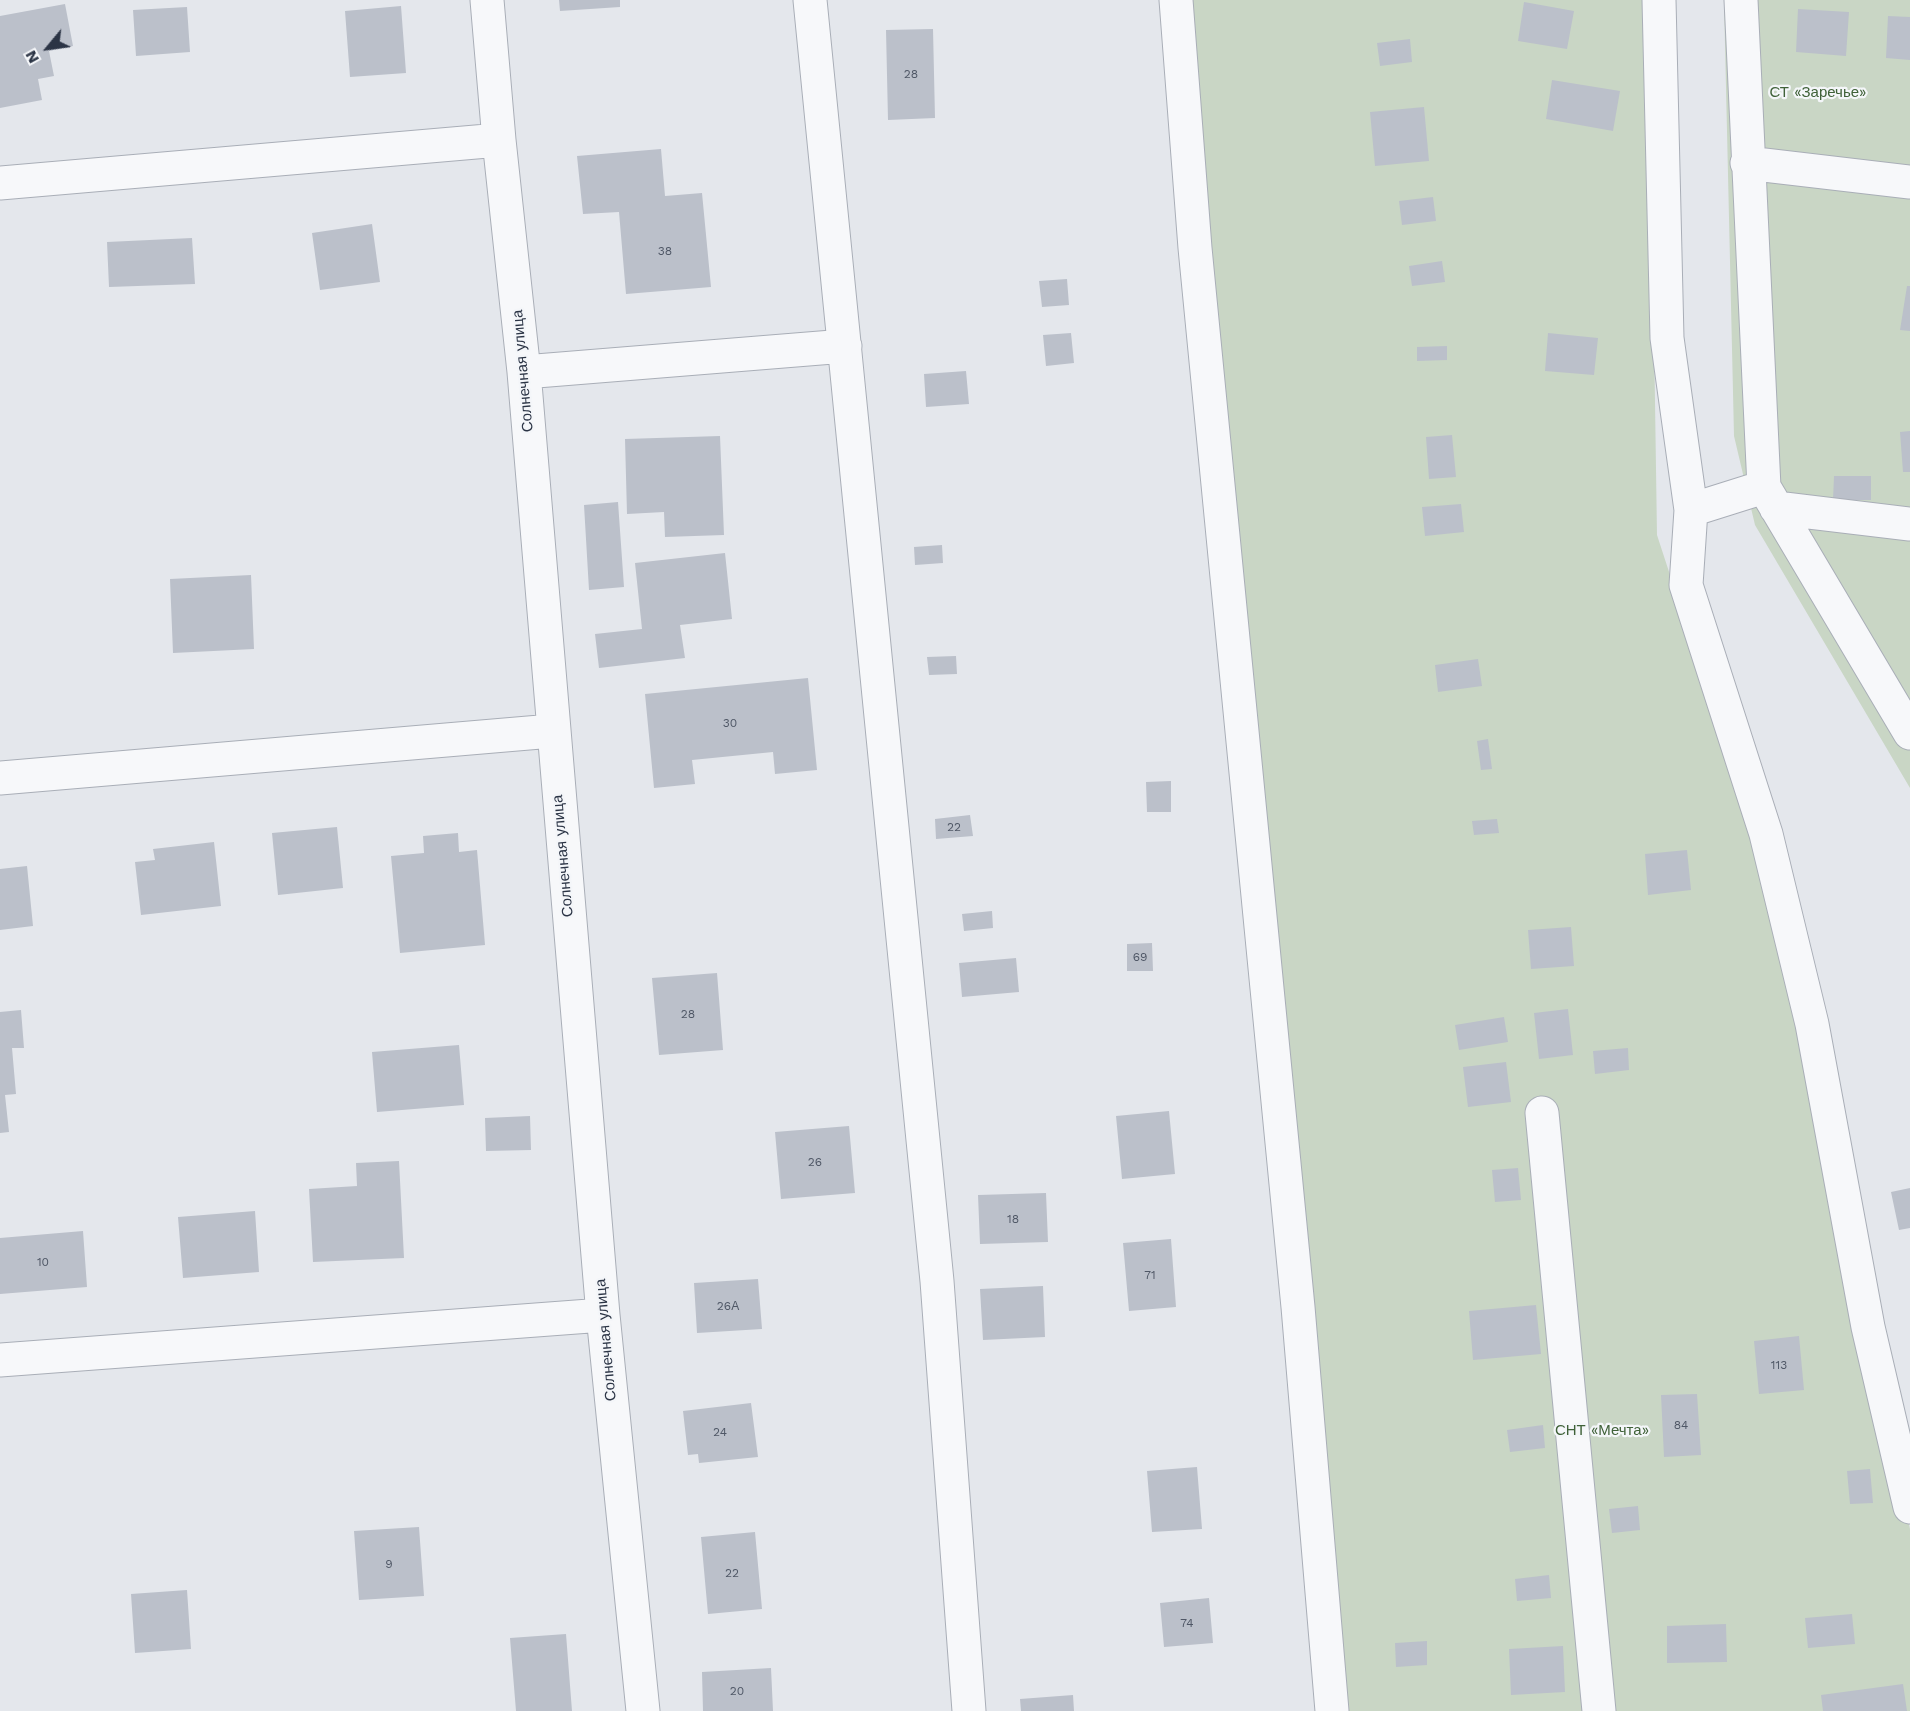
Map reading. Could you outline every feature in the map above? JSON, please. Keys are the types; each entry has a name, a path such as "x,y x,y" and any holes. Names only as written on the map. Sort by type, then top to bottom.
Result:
{"street":[{"name":"Солнечная улица","path":"487,0 499,140 524,372 552,731 603,1315 643,1711"},
{"path":"810,0 937,1281 969,1711"},
{"path":"1176,0 1194,248 1296,1295 1332,1711"},
{"path":"1659,0 1667,338 1691,510 1686,585 1766,834 1812,1024 1868,1327 1910,1507"},
{"path":"1741,0 1747,163 1770,498 1910,733"},
{"path":"0,183 499,140"},
{"path":"1747,163 1910,182"},
{"path":"524,372 845,346"},
{"path":"1691,510 1770,498 1910,524"},
{"path":"0,778 552,731"},
{"path":"1542,1113 1599,1711"},
{"path":"0,1360 603,1315"}],"green space":[{"name":"СНТ «Мечта»","path":"1189,0 1649,0 1657,535 1758,845 1910,1529 1910,1711 1347,1711"},
{"name":"СТ «Заречье»","path":"1724,0 1910,0 1910,788 1755,525 1734,436"}],"building":[{"path":"559,0 620,0 620,7 560,11"},
{"path":"1524,2 1574,11 1567,49 1518,41"},
{"path":"65,4 73,46 49,51 54,76 38,79 42,100 0,108 0,16"},
{"path":"401,6 406,73 350,77 345,11"},
{"path":"187,7 190,52 136,56 133,10"},
{"path":"1798,9 1849,12 1846,56 1796,52"},
{"path":"1888,16 1910,17 1910,60 1886,58"},
{"path":"933,29 935,118 888,120 886,30"},
{"path":"1410,39 1412,62 1380,66 1377,43"},
{"path":"1552,80 1620,91 1613,131 1546,119"},
{"path":"1424,107 1429,161 1375,166 1370,112"},
{"path":"661,149 665,196 702,193 711,287 626,294 619,212 583,214 577,156"},
{"path":"1433,197 1436,221 1402,225 1399,201"},
{"path":"372,224 380,282 320,290 312,233"},
{"path":"192,238 195,284 109,287 107,242"},
{"path":"1442,261 1445,282 1412,286 1409,266"},
{"path":"1067,279 1069,305 1042,307 1039,281"},
{"path":"1907,286 1910,286 1910,331 1900,330"},
{"path":"1071,333 1074,363 1046,366 1043,335"},
{"path":"1548,333 1598,338 1594,375 1545,371"},
{"path":"1447,346 1447,360 1417,361 1417,347"},
{"path":"966,371 969,404 926,407 924,374"},
{"path":"1910,431 1910,472 1903,472 1900,432"},
{"path":"1452,435 1456,477 1429,479 1426,437"},
{"path":"720,436 724,535 665,537 664,512 627,514 625,439"},
{"path":"1834,476 1871,476 1871,500 1833,500"},
{"path":"618,502 624,587 589,590 584,505"},
{"path":"1461,504 1464,532 1425,536 1422,507"},
{"path":"942,545 943,563 915,565 914,547"},
{"path":"725,553 732,619 680,625 685,658 599,668 595,634 642,629 635,563"},
{"path":"251,575 254,649 173,653 170,579"},
{"path":"956,656 957,674 929,675 927,657"},
{"path":"1478,659 1482,686 1438,692 1435,665"},
{"path":"808,678 817,770 775,774 773,752 692,760 695,784 654,788 645,694"},
{"path":"1488,739 1492,769 1481,770 1477,741"},
{"path":"1171,781 1171,812 1147,812 1146,782"},
{"path":"970,815 973,836 936,839 935,819"},
{"path":"1497,819 1499,833 1474,835 1472,821"},
{"path":"337,827 343,888 278,895 272,833"},
{"path":"458,833 459,852 477,850 485,945 400,953 391,856 424,853 423,836"},
{"path":"214,842 221,906 141,915 135,862 155,860 153,849"},
{"path":"1687,850 1691,890 1648,895 1645,854"},
{"path":"27,866 33,926 0,930 0,869"},
{"path":"992,911 993,928 964,931 962,914"},
{"path":"1571,927 1574,966 1531,969 1528,930"},
{"path":"1152,943 1153,971 1127,971 1127,944"},
{"path":"1016,958 1019,992 962,997 959,963"},
{"path":"717,973 723,1050 659,1055 652,978"},
{"path":"1568,1009 1573,1055 1539,1059 1534,1013"},
{"path":"21,1010 24,1048 12,1048 16,1094 5,1095 9,1132 0,1133 0,1012"},
{"path":"1504,1017 1508,1042 1459,1050 1455,1025"},
{"path":"459,1045 464,1105 377,1112 372,1052"},
{"path":"1628,1048 1629,1070 1595,1074 1593,1051"},
{"path":"1506,1062 1511,1102 1468,1107 1463,1067"},
{"path":"1169,1111 1175,1174 1122,1179 1116,1116"},
{"path":"530,1116 531,1150 486,1151 485,1118"},
{"path":"849,1126 855,1193 781,1199 775,1132"},
{"path":"399,1161 404,1258 313,1262 309,1189 357,1186 356,1163"},
{"path":"1518,1168 1521,1200 1495,1202 1492,1170"},
{"path":"1910,1188 1910,1228 1899,1230 1891,1192"},
{"path":"1046,1193 1048,1242 980,1244 978,1195"},
{"path":"255,1211 259,1272 183,1278 178,1217"},
{"path":"83,1231 87,1287 0,1294 0,1238"},
{"path":"1171,1239 1176,1307 1129,1311 1123,1243"},
{"path":"758,1279 762,1329 697,1333 694,1283"},
{"path":"1043,1286 1045,1337 983,1340 980,1289"},
{"path":"1536,1305 1541,1354 1473,1360 1469,1311"},
{"path":"1799,1336 1804,1390 1759,1394 1754,1341"},
{"path":"1697,1394 1701,1455 1664,1457 1661,1395"},
{"path":"751,1403 758,1457 699,1463 698,1454 688,1455 683,1411"},
{"path":"1543,1425 1545,1448 1510,1452 1507,1430"},
{"path":"1197,1467 1202,1529 1152,1532 1147,1471"},
{"path":"1870,1469 1873,1503 1850,1504 1847,1471"},
{"path":"1638,1506 1640,1530 1612,1533 1609,1509"},
{"path":"419,1527 424,1596 359,1600 354,1531"},
{"path":"755,1532 762,1609 708,1614 701,1537"},
{"path":"1549,1575 1551,1598 1517,1601 1515,1579"},
{"path":"187,1590 191,1649 135,1653 131,1594"},
{"path":"1209,1598 1213,1643 1164,1647 1160,1603"},
{"path":"1852,1614 1855,1644 1808,1648 1805,1618"},
{"path":"1726,1624 1727,1662 1667,1663 1667,1626"},
{"path":"566,1634 572,1711 516,1711 510,1638"},
{"path":"1427,1641 1427,1665 1396,1667 1395,1643"},
{"path":"1563,1646 1565,1692 1511,1695 1509,1649"},
{"path":"771,1668 773,1711 703,1711 702,1672"},
{"path":"1903,1684 1907,1711 1823,1711 1821,1695"},
{"path":"1073,1695 1074,1711 1021,1711 1020,1699"}]}
